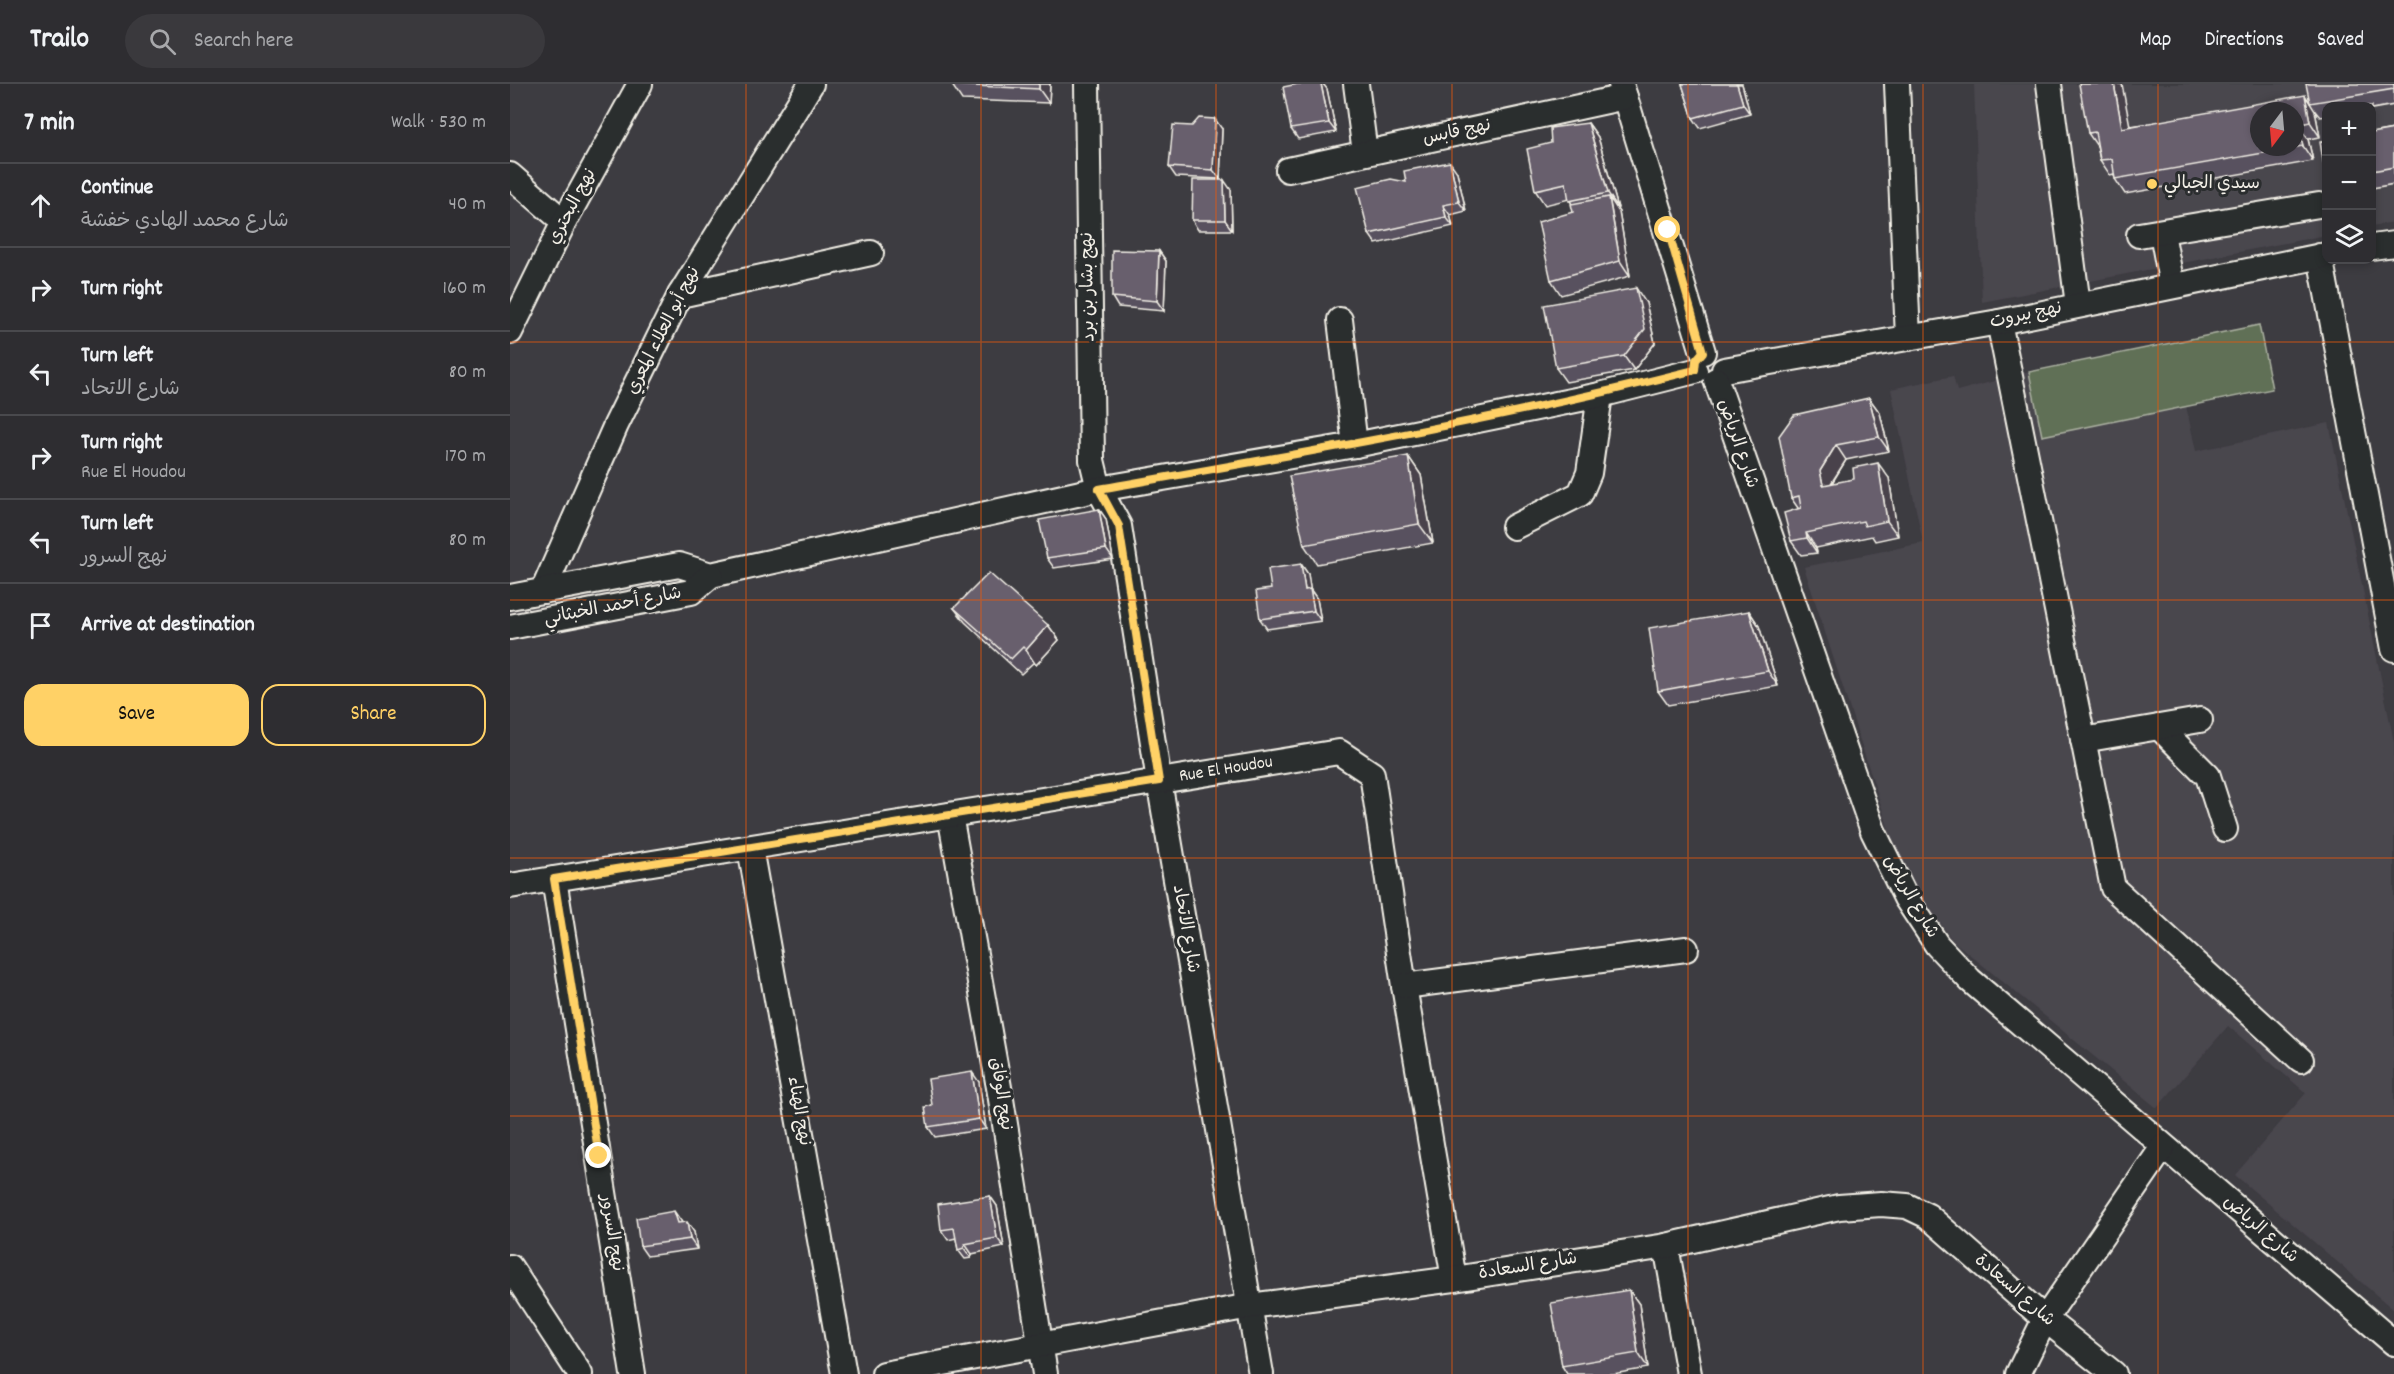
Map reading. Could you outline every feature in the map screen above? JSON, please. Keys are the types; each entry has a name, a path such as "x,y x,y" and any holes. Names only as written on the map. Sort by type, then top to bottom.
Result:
{"street":[{"name":"نهج البحتري","path":"510,332 564,222 640,84"},
{"name":"نهج أبو العلاء المعري","path":"543,591 616,425 680,295 811,84"},
{"name":"نهج بشار بن برد","path":"1088,84 1092,460 1099,489"},
{"path":"1356,84 1365,153"},
{"path":"1897,84 1908,338"},
{"path":"2049,84 2078,305"},
{"name":"نهج قابس","path":"1288,170 1623,91"},
{"name":"شارع الرياض","path":"1623,91 1710,368 1873,831 1906,898 1937,945 1970,980 2394,1343"},
{"path":"510,175 564,222"},
{"path":"2172,286 2151,234 2319,205"},
{"path":"2376,246 2394,244"},
{"path":"680,295 871,253"},
{"name":"نهج بيروت","path":"711,575 1099,489 1355,445 1600,394 1710,368 1999,322 2322,255"},
{"path":"2325,264 2391,616 2394,649"},
{"path":"1340,320 1355,445"},
{"path":"1999,322 2113,888 2301,1060"},
{"path":"1514,526 1580,494 1589,473 1600,394"},
{"name":"شارع الاتحاد","path":"1099,489 1119,526 1159,781 1261,1374"},
{"path":"510,597 679,565 711,575"},
{"name":"شارع أحمد الخبثاني","path":"510,627 691,592 711,575"},
{"path":"2083,740 2200,720"},
{"path":"2159,727 2208,776 2225,830"},
{"name":"Rue El Houdou","path":"510,886 1339,752 1372,774 1404,986"},
{"name":"نهج الوفاق","path":"950,815 1000,1093 1045,1374"},
{"name":"نهج الهناء","path":"750,848 844,1374"},
{"name":"نهج السرور","path":"554,879 633,1374"},
{"path":"1454,1279 1404,986 1686,949"},
{"path":"2018,1374 2045,1319 2163,1147"},
{"name":"شارع السعادة","path":"884,1374 1039,1343 1250,1306 1454,1279 1666,1246 1839,1207 1881,1203 1906,1206 1928,1216 2045,1319 2114,1374"},
{"path":"1666,1246 1689,1374"},
{"path":"510,1267 580,1374"}],"shaded area":[{"name":"سيدي الجبالي","path":"1974,84 2394,84 2394,222 2376,225 2376,102 2322,102 2322,236 1982,302"},
{"path":"2029,372 2042,436 2186,406 2196,451 2329,423 2394,742 2394,1310 2235,1175 2306,1093 2228,1026 2157,1108 1952,940 1901,867 1804,567 1923,543 1891,389 1953,376 1957,391"}],"green space":[{"path":"2259,325 2272,389 2042,436 2029,372"}],"building":[{"path":"1039,84 1039,89 952,85"},
{"path":"1298,84 1321,84 1329,123 1291,129 1283,87"},
{"path":"1682,84 1737,84 1743,104 1693,118"},
{"path":"2079,84 2114,84 2122,128 2250,105 2250,155 2115,179 2112,159 2100,160 2095,132 2088,133"},
{"path":"2306,84 2394,84 2394,89 2310,103"},
{"path":"2305,95 2310,122 2304,124 2304,102 2266,102"},
{"path":"1199,118 1215,119 1213,170 1169,167 1173,125 1192,126"},
{"path":"1588,123 1608,193 1569,201 1566,183 1535,190 1527,149 1551,143 1550,128"},
{"path":"2394,129 2394,167 2376,170 2376,132"},
{"path":"1450,162 1459,202 1443,205 1446,217 1369,234 1357,187 1391,179 1406,182 1404,171"},
{"path":"1193,180 1224,180 1225,220 1192,220"},
{"path":"1609,197 1620,261 1551,280 1538,222 1573,212 1571,204"},
{"path":"1112,250 1159,251 1157,301 1112,297"},
{"path":"1636,288 1645,329 1624,356 1556,368 1544,305"},
{"path":"1869,398 1879,437 1836,445 1820,471 1823,485 1854,479 1853,468 1878,463 1887,521 1865,526 1863,521 1806,533 1807,538 1791,541 1784,513 1801,508 1799,496 1791,498 1779,436 1794,415"},
{"path":"1408,456 1419,524 1304,545 1289,476"},
{"path":"1099,509 1106,549 1047,558 1039,520"},
{"path":"1301,564 1305,590 1310,589 1314,611 1260,619 1256,591 1271,589 1268,569"},
{"path":"989,573 1048,625 1026,650 1023,647 1011,659 954,608"},
{"path":"1749,611 1768,671 1658,691 1649,628"},
{"path":"972,1072 979,1119 928,1127 925,1107 932,1105 928,1079"},
{"path":"990,1196 997,1238 965,1244 964,1248 958,1250 954,1228 941,1230 938,1204"},
{"path":"674,1211 678,1223 687,1222 690,1239 640,1246 636,1218"},
{"path":"1629,1290 1638,1353 1562,1366 1551,1303"}],"place":[{"name":"سيدي الجبالي","path":"2152,184"}],"route":[{"path":"599,1156 554,879 1159,781 1119,526 1099,489 1355,445 1600,394 1695,370 1696,360 1703,352 1668,230"}]}
